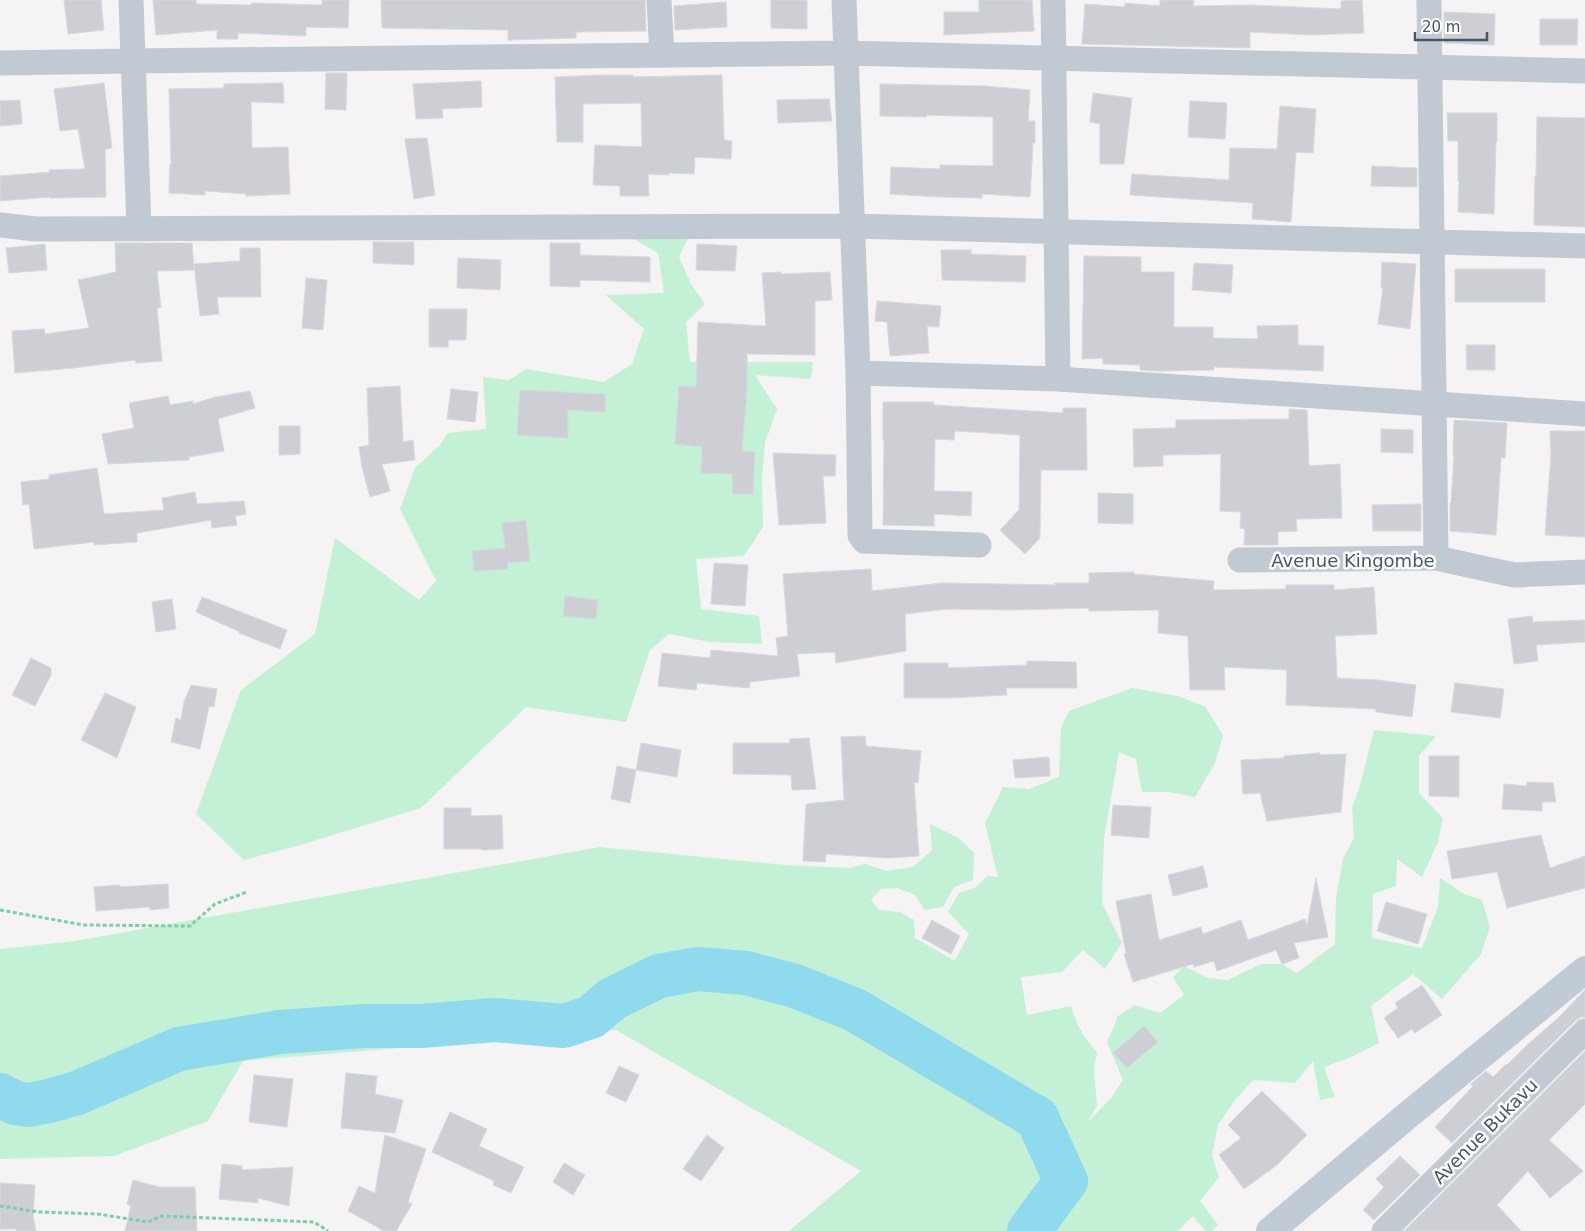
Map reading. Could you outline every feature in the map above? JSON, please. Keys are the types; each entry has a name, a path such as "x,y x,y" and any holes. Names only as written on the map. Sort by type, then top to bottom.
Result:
{"street":[{"path":"131,0 139,229"},
{"path":"659,0 662,55"},
{"path":"844,0 858,373 860,536 864,541 979,545"},
{"path":"1053,0 1058,379"},
{"path":"1429,0 1436,558"},
{"path":"0,63 845,53 1585,70"},
{"path":"0,225 35,229 852,226 1585,246"},
{"path":"858,373 1058,379 1585,414"},
{"name":"Avenue Kingombe","path":"1240,560 1436,558 1514,575 1585,572"},
{"path":"1270,1231 1585,970"},
{"name":"Avenue Bukavu","path":"1384,1231 1585,1031"}],"path":[{"path":"0,910 84,925 190,926 215,904 247,892"},
{"path":"0,1206 39,1212 98,1214 148,1222 161,1216 314,1222 328,1231"}],"green space":[{"path":"632,238 688,238 679,257 691,284 705,304 686,322 690,362 813,362 811,379 755,375 777,409 765,443 762,478 763,527 744,556 696,559 701,609 759,616 762,644 710,642 669,634 650,650 626,722 526,707 421,808 297,846 244,860 196,814 241,690 315,634 335,538 419,600 436,581 400,509 415,468 440,445 448,433 486,429 483,377 509,380 526,369 604,382 632,364 644,329 606,295 664,293 658,253"},
{"path":"1132,688 1178,696 1206,707 1223,736 1215,763 1195,797 1169,792 1142,792 1136,759 1119,752 1104,838 1102,903 1122,943 1105,969 1083,950 1062,972 1021,977 1027,1015 1071,1006 1081,1031 1097,1052 1094,1070 1097,1106 1087,1123 1112,1097 1123,1080 1107,1042 1118,1016 1135,1005 1160,1013 1184,995 1173,977 1184,966 1208,978 1228,980 1261,964 1282,964 1297,973 1335,944 1336,898 1343,858 1354,838 1352,808 1360,786 1374,730 1436,736 1419,756 1419,793 1443,818 1438,842 1422,877 1397,859 1396,886 1373,894 1372,938 1422,948 1438,907 1440,878 1462,893 1482,900 1490,927 1481,954 1442,999 1413,974 1371,1006 1379,1043 1349,1058 1324,1067 1335,1097 1320,1100 1313,1061 1295,1083 1253,1080 1235,1100 1218,1125 1212,1155 1219,1177 1200,1201 1218,1225 1212,1231 1206,1231 1193,1216 1177,1231 789,1231 861,1171 616,1030 243,1061 208,1121 114,1156 0,1159 0,949 75,941 600,847 785,865 849,868 865,864 887,871 913,867 932,850 930,824 959,838 974,853 973,880 954,887 943,907 925,910 915,895 897,888 881,889 871,900 879,910 900,912 914,920 915,938 955,961 969,934 948,912 959,893 975,888 987,876 998,877 985,823 1003,787 1029,789 1059,777 1061,728 1069,711"}],"building":[{"path":"64,0 101,0 104,30 68,34"},
{"path":"153,0 196,0 197,4 322,5 322,0 349,0 348,28 306,27 306,36 238,33 238,39 217,39 217,30 156,35"},
{"path":"381,0 645,0 646,31 576,32 576,38 508,40 508,30 382,28"},
{"path":"771,0 807,0 807,29 771,28"},
{"path":"979,0 1032,0 1034,31 944,35 944,12 979,12"},
{"path":"1160,0 1194,0 1193,6 1251,5 1341,9 1341,1 1362,0 1364,33 1310,35 1250,32 1250,48 1082,44 1085,4 1125,7 1125,3 1160,6"},
{"path":"726,2 727,27 675,30 674,6"},
{"path":"1444,12 1495,14 1494,45 1444,43"},
{"path":"1540,19 1578,19 1577,45 1540,45"},
{"path":"326,73 347,73 346,110 325,109"},
{"path":"633,75 633,77 722,75 724,140 732,141 731,159 695,157 694,174 648,174 649,196 620,196 620,186 593,185 595,145 642,147 641,103 583,104 583,142 557,142 555,77"},
{"path":"481,81 482,107 442,109 443,118 416,119 413,84"},
{"path":"104,83 112,148 105,149 106,197 50,197 0,201 0,176 50,172 49,170 85,169 78,129 60,131 54,89"},
{"path":"283,83 284,103 251,102 252,148 288,147 290,194 246,196 246,194 205,191 205,195 169,193 171,164 169,89 224,88 224,84"},
{"path":"880,84 985,86 1030,90 1028,121 1035,121 1035,143 1033,143 1030,197 982,194 982,198 890,194 891,167 940,169 940,165 993,166 993,117 880,116"},
{"path":"1093,93 1132,98 1124,164 1100,164 1100,124 1090,122"},
{"path":"829,99 832,121 778,123 777,100"},
{"path":"20,100 22,124 0,126 0,101"},
{"path":"1190,101 1227,103 1225,139 1188,137"},
{"path":"1280,106 1316,109 1313,153 1296,152 1291,222 1252,219 1253,203 1130,195 1132,174 1229,180 1230,148 1277,149"},
{"path":"1447,113 1497,113 1494,214 1458,212 1458,141 1448,141"},
{"path":"1537,117 1585,118 1585,227 1534,225"},
{"path":"427,138 435,195 414,199 405,139"},
{"path":"1372,166 1417,168 1417,187 1371,186"},
{"path":"373,242 414,242 414,265 373,263"},
{"path":"115,243 192,243 194,270 157,271 161,308 157,308 162,361 136,363 135,360 15,373 12,331 44,329 45,334 89,328 78,280 116,272"},
{"path":"550,243 580,243 580,255 650,257 650,282 580,280 580,287 550,286"},
{"path":"45,244 47,270 9,273 6,248"},
{"path":"697,244 737,246 735,271 696,270"},
{"path":"240,248 260,248 261,297 217,297 219,314 200,316 194,264 240,261"},
{"path":"941,250 971,250 971,254 1026,256 1025,282 942,280"},
{"path":"1084,256 1141,257 1141,272 1174,272 1174,327 1213,327 1213,338 1258,339 1257,326 1298,325 1298,345 1324,346 1323,371 1214,367 1214,370 1157,371 1140,370 1140,365 1103,364 1103,358 1082,359"},
{"path":"458,258 501,260 500,290 457,288"},
{"path":"1382,262 1416,264 1410,329 1378,324 1383,288 1381,288"},
{"path":"1194,263 1233,265 1231,293 1192,290"},
{"path":"1455,269 1545,269 1545,302 1455,302"},
{"path":"781,272 781,274 830,272 832,300 815,301 815,355 747,354 747,391 742,451 755,452 753,494 733,494 732,474 701,473 702,447 675,444 679,386 696,387 698,322 766,326 762,273"},
{"path":"306,278 327,280 323,330 302,328"},
{"path":"877,301 941,306 939,327 927,326 929,353 890,356 887,322 875,321"},
{"path":"429,309 467,309 466,340 448,340 448,347 429,347"},
{"path":"1466,345 1495,345 1495,370 1467,370"},
{"path":"400,386 403,442 413,440 415,460 382,464 390,491 370,497 359,447 369,445 367,388"},
{"path":"451,389 478,392 475,422 447,419"},
{"path":"520,390 605,394 605,412 568,410 568,438 517,435"},
{"path":"250,391 255,408 218,419 224,451 189,457 189,460 108,464 102,434 134,428 129,403 168,396 170,405 193,401 193,404 215,397"},
{"path":"883,402 934,402 934,405 1063,413 1063,408 1086,408 1087,470 1041,470 1040,538 1025,554 1000,530 1019,510 1020,435 955,431 954,440 935,439 934,491 972,492 971,516 934,514 934,526 883,525"},
{"path":"1289,409 1307,410 1309,466 1340,464 1342,518 1296,519 1297,531 1278,532 1278,545 1244,545 1245,529 1240,528 1241,512 1220,511 1221,454 1163,455 1163,466 1134,467 1133,429 1176,428 1176,420 1289,419"},
{"path":"1454,420 1507,423 1505,458 1501,458 1496,535 1450,531"},
{"path":"279,426 300,426 300,454 279,455"},
{"path":"1381,429 1413,430 1413,453 1381,452"},
{"path":"1550,431 1585,431 1585,537 1545,535 1551,455"},
{"path":"773,453 836,455 835,476 823,476 826,523 779,525"},
{"path":"97,468 104,514 164,510 162,498 195,492 197,504 244,501 246,514 235,516 237,525 212,528 211,520 137,533 137,542 94,545 94,542 34,549 29,504 23,505 21,482 49,479 49,475"},
{"path":"1098,493 1133,494 1133,524 1098,523"},
{"path":"1421,504 1421,531 1373,531 1372,505"},
{"path":"526,520 530,561 507,563 508,569 474,571 472,551 505,548 502,523"},
{"path":"714,563 748,565 745,606 711,604"},
{"path":"871,569 872,591 942,583 1056,585 1055,583 1089,583 1089,573 1134,572 1134,574 1214,581 1213,590 1286,589 1286,585 1334,585 1334,590 1374,587 1377,634 1335,636 1337,678 1377,680 1416,685 1412,717 1376,712 1376,709 1286,705 1287,670 1224,667 1225,690 1190,690 1188,636 1158,633 1159,610 1089,611 1089,608 947,609 905,614 906,651 836,663 835,652 797,654 800,676 750,682 749,688 697,683 696,690 658,686 662,653 710,658 711,650 778,656 776,638 788,636 783,574"},
{"path":"565,596 598,600 596,619 563,616"},
{"path":"202,597 287,630 280,649 239,633 196,612"},
{"path":"172,599 176,629 156,632 152,602"},
{"path":"1532,616 1533,622 1585,620 1585,642 1536,645 1538,661 1514,664 1508,619"},
{"path":"31,658 51,668 51,675 35,706 12,695"},
{"path":"1027,661 1076,662 1077,688 1006,688 1007,695 904,698 904,663 948,663 948,668 1027,665"},
{"path":"1455,683 1504,689 1500,718 1451,712"},
{"path":"191,685 217,689 214,707 209,706 200,749 171,742 176,718 181,720 184,702"},
{"path":"105,693 136,707 117,758 81,740"},
{"path":"865,736 866,746 921,751 918,783 914,782 919,856 888,858 826,854 825,862 803,861 806,804 844,800 841,737"},
{"path":"809,738 816,789 792,790 791,775 733,774 733,743 790,743 789,739"},
{"path":"641,743 681,750 677,777 636,770"},
{"path":"1320,753 1320,755 1346,754 1341,812 1267,821 1260,793 1243,794 1241,760 1284,758 1284,756"},
{"path":"1429,756 1459,756 1459,797 1429,796"},
{"path":"1049,757 1050,776 1015,778 1013,760"},
{"path":"617,766 636,770 630,803 611,799"},
{"path":"1527,782 1553,783 1556,802 1542,802 1542,811 1502,809 1504,784 1527,786"},
{"path":"1113,805 1151,807 1149,838 1111,835"},
{"path":"444,808 471,808 471,816 502,815 503,849 444,849"},
{"path":"1541,835 1550,868 1585,856 1585,888 1507,908 1497,872 1452,879 1447,851"},
{"path":"1203,866 1208,887 1173,896 1168,875"},
{"path":"1316,878 1328,937 1294,943 1299,958 1282,964 1276,950 1217,971 1214,961 1194,967 1193,964 1133,982 1124,954 1126,953 1116,901 1151,894 1159,940 1201,927 1203,934 1241,920 1248,940 1305,919 1307,926"},
{"path":"168,884 169,908 150,910 150,907 96,911 94,887"},
{"path":"1386,902 1427,914 1418,944 1377,931"},
{"path":"932,920 960,936 951,954 922,938"},
{"path":"1422,985 1442,1015 1415,1033 1412,1029 1398,1038 1384,1018 1398,1008 1395,1003"},
{"path":"1585,990 1585,1017 1575,1021 1452,1143 1435,1127 1473,1086 1471,1084 1486,1071 1493,1077 1558,1018"},
{"path":"1144,1026 1158,1042 1127,1068 1113,1053"},
{"path":"1585,1051 1585,1104 1549,1140 1583,1171 1550,1198 1528,1171 1497,1205 1521,1231 1404,1231"},
{"path":"619,1066 639,1075 626,1102 606,1093"},
{"path":"346,1073 377,1076 375,1094 403,1100 395,1133 341,1128"},
{"path":"254,1075 293,1079 287,1127 249,1122"},
{"path":"1262,1091 1307,1135 1277,1165 1244,1189 1219,1155 1241,1138 1228,1125"},
{"path":"450,1112 487,1129 479,1146 524,1167 511,1193 493,1185 494,1181 432,1152"},
{"path":"385,1135 426,1149 408,1202 412,1204 396,1231 384,1231 348,1211 359,1186 375,1193"},
{"path":"707,1135 724,1148 701,1181 683,1169"},
{"path":"1400,1156 1420,1175 1374,1220 1363,1210 1384,1187 1376,1179"},
{"path":"564,1163 585,1175 573,1195 553,1182"},
{"path":"222,1164 242,1166 242,1170 293,1167 289,1206 258,1198 258,1203 219,1199"},
{"path":"133,1180 159,1187 195,1187 197,1231 125,1231 131,1206 127,1204"},
{"path":"0,1183 35,1185 33,1216 36,1231 0,1229"}],"waterway":[{"path":"0,1095 15,1103 29,1105 49,1101 77,1093 179,1049 280,1032 364,1026 421,1026 495,1020 564,1026 591,1017 612,999 659,976 698,969 746,973 795,986 855,1010 1037,1118 1066,1181 1029,1231"}]}
